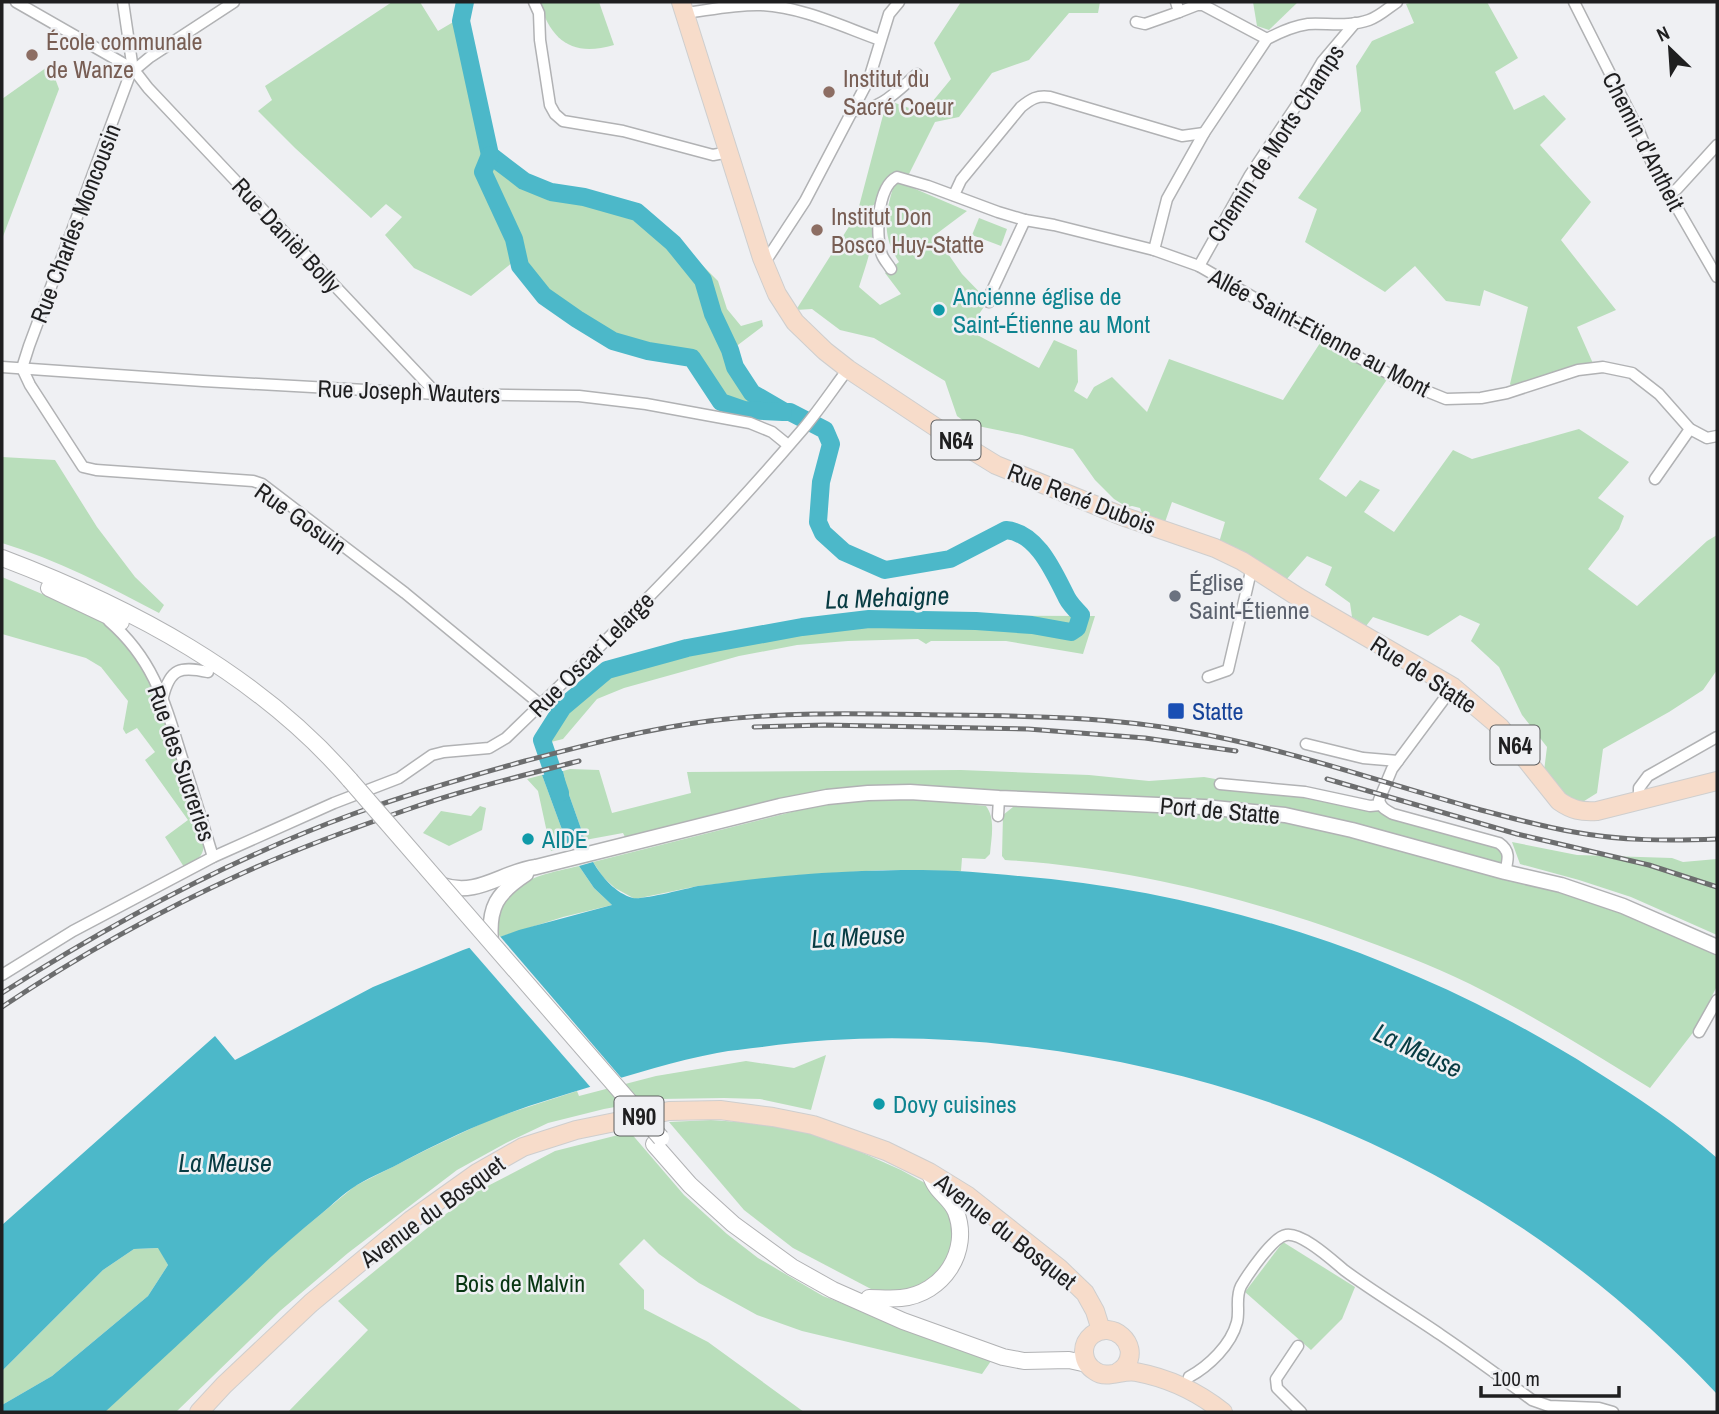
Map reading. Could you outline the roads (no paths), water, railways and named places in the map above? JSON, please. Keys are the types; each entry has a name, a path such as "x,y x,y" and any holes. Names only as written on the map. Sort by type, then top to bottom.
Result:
{"main road":[{"name":"Rue René Dubois","path":"683,7 762,258 777,294 809,337 848,369 996,465 1122,516 1215,548 1252,567"},
{"path":"2,558 93,595 182,644 258,692 282,712 321,748 347,783 657,1141 760,1235 813,1269 869,1298 993,1346 1027,1354 1051,1354 1071,1350 1094,1336 1111,1330 1127,1341 1130,1351 1127,1363 1118,1372"},
{"name":"Rue de Statte","path":"1252,567 1298,597 1453,687 1500,727 1559,801 1571,809 1597,811 1639,800"},
{"path":"2,568 94,608 145,635 252,701 301,740 347,783 442,885 463,916 491,942 657,1141 690,1185 733,1224 792,1266 833,1290 903,1321 1003,1357 1024,1361 1069,1360 1087,1364 1101,1374 1110,1375 1134,1371 1182,1386 1223,1412"},
{"name":"N64","path":"1639,800 1717,781"},
{"name":"Avenue du Bosquet","path":"199,1412 311,1303 411,1220 477,1173 523,1147 576,1130 670,1111 720,1110 813,1125 886,1151 929,1172 968,1196 1059,1268 1085,1293 1095,1311 1094,1336 1084,1349 1087,1364"},
{"path":"869,1298 902,1298 928,1290 948,1274 956,1260 960,1234 957,1213 936,1186 929,1172"},
{"path":"1130,1351 1145,1362 1189,1377 1206,1386 1236,1412"}],"street":[{"path":"16,2 133,69"},
{"path":"123,2 133,69"},
{"path":"133,69 234,2"},
{"path":"534,2 538,13 550,105 563,121 623,131 713,155 729,152"},
{"path":"762,258 769,256 805,201 869,79 889,14 899,2"},
{"path":"1154,250 1167,199 1204,133 1267,39 1305,24 1355,23 1368,20 1383,6 1397,2"},
{"name":"Chemin d'Antheit","path":"1574,2 1635,123 1653,166 1717,277"},
{"path":"683,7 757,4 785,8 880,40"},
{"path":"1136,22 1145,24 1178,7 1203,5 1267,39"},
{"name":"Chemin de Morts Champs","path":"1199,266 1250,175 1322,62 1355,23"},
{"name":"Rue Charles Moncousin","path":"22,368 133,69"},
{"name":"Rue Danièl Bolly","path":"133,69 437,394"},
{"path":"852,111 875,107 917,74"},
{"path":"954,195 961,180 1021,107 1030,99 1040,96 1182,136 1204,133"},
{"path":"1182,136 1190,159"},
{"path":"1669,194 1677,189 1717,145"},
{"name":"Allée Saint-Etienne au Mont","path":"891,269 883,256 878,238 879,217 889,183 900,177 998,212 1154,250 1199,266 1404,382 1446,399 1481,398 1507,393 1578,370 1603,367 1632,373 1659,394 1689,429"},
{"path":"989,302 1025,220"},
{"name":"Rue Joseph Wauters","path":"2,367 437,394 579,396 646,404 750,423 772,432 788,445"},
{"name":"Rue Gosuin","path":"22,368 30,385 83,467 253,481 262,484 405,593 541,705"},
{"name":"Rue Oscar Lelarge","path":"334,803 399,778 432,755 489,748 506,738 676,571 803,428 848,369"},
{"path":"1655,479 1689,429 1707,438 1717,436"},
{"path":"1208,677 1228,670 1252,567"},
{"name":"Rue des Sucreries","path":"94,608 123,634 141,655 163,697 213,857"},
{"path":"163,697 166,684 181,670 192,668 208,672"},
{"path":"1453,687 1392,769 1379,800 1380,805 1393,814 1499,843 1506,848 1508,857 1505,872"},
{"path":"1639,800 1639,788 1648,776 1717,737"},
{"path":"1306,744 1363,758 1398,761"},
{"path":"1220,784 1305,792 1370,806 1380,805"},
{"name":"Port de Statte","path":"442,885 453,889 471,889 522,869 780,806 827,797 910,792 1204,807 1285,815 1561,885 1623,906 1717,947"},
{"path":"998,816 999,798"},
{"name":"Rue des Sucreries","path":"2,975 73,931 213,857 334,803"},
{"path":"491,942 491,912 495,903 507,886 536,867"},
{"path":"463,916 491,912"},
{"path":"1699,1032 1717,1000"},
{"path":"1189,1377 1200,1371 1230,1339 1237,1321 1237,1294 1242,1284 1268,1250 1282,1236 1289,1234 1300,1238 1532,1400 1549,1405 1599,1408 1613,1412"},
{"path":"1298,1346 1276,1378 1277,1388 1301,1412"}],"water":[{"path":"563,771 585,840 568,846 542,775"},
{"name":"La Meuse","path":"593,862 610,884 633,898 746,880 878,871 970,872 1095,885 1170,898 1245,916 1318,938 1390,965 1460,996 1528,1031 1594,1070 1688,1134 1717,1158 1717,1394 1645,1324 1569,1261 1488,1206 1403,1159 1314,1119 1222,1087 1126,1063 994,1043 895,1038 795,1043 701,1056 553,1098 479,1125 348,1191 273,1255 105,1412 2,1412 2,1405 52,1376 148,1296 168,1265 158,1248 134,1249 103,1270 2,1371 2,1225 215,1036 235,1060 373,987 519,930 612,905 594,888 579,866"}],"waterway":[{"name":"La Mehaigne","path":"465,2 461,21 490,155 524,181 551,192 584,197 637,212 673,243 703,280 713,314 735,367 752,393 825,430 831,444 821,482 818,522 823,533 844,552 885,570 950,559 1006,530 1017,533 1027,538 1044,556 1068,600 1081,615 1077,628 1071,632 1032,625 976,621 869,619 802,627 687,648 607,670 563,707 542,740 560,793"},
{"name":"La Mehaigne","path":"490,155 483,172 514,239 520,266 544,296 613,341 648,351 692,358 721,402 744,410 783,412"}],"railway":[{"path":"2,993 129,917 173,894 262,851 353,814 460,780 593,743 662,728 739,718 799,714 890,714 1042,717 1132,723 1262,747 1470,807 1561,830 1628,839 1717,839"},
{"path":"754,727 824,725 1028,729 1145,738 1236,751"},
{"path":"2,1007 120,935 263,864 427,803 579,761"},
{"path":"1327,779 1517,834 1649,865 1717,887"}],"place":[{"name":"École communale de Wanze","path":"32,55"},
{"name":"Institut du Sacré Coeur","path":"829,92"},
{"name":"Institut Don Bosco Huy-Statte","path":"817,230"},
{"name":"Ancienne église de Saint-Étienne au Mont","path":"939,310"},
{"name":"Église Saint-Étienne","path":"1175,596"},
{"name":"Statte","path":"1176,711"},
{"name":"AIDE","path":"528,839"},
{"name":"Dovy cuisines","path":"879,1104"}],"park label":[{"name":"Bois de Malvin","path":"520,1283"}]}
